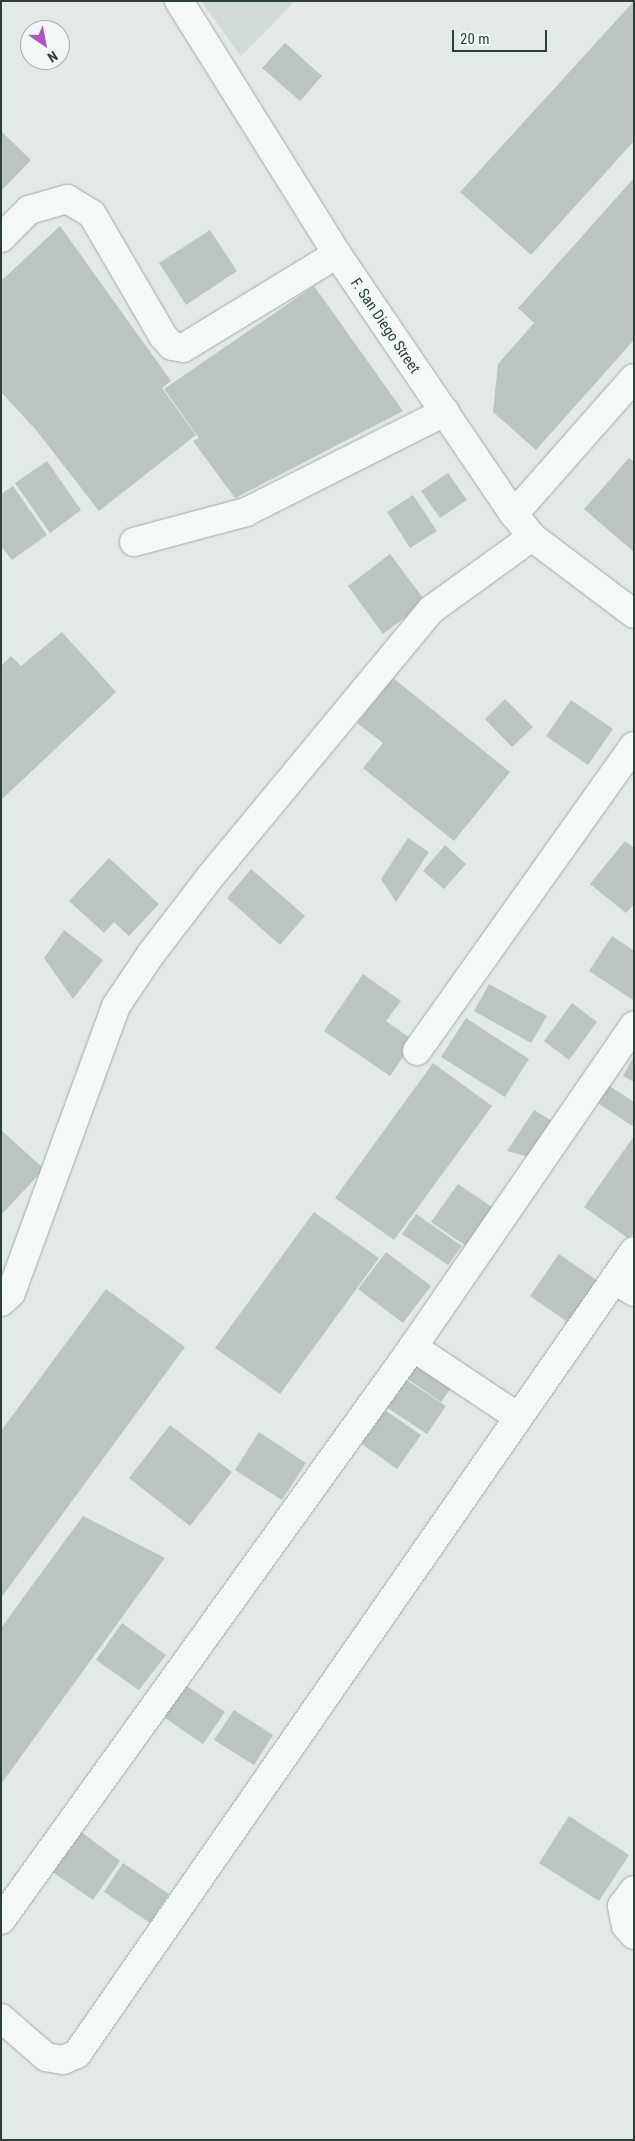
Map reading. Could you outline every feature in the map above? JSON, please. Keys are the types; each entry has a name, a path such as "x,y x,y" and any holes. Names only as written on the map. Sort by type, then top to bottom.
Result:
{"street":[{"name":"F. San Diego Street","path":"178,1 336,254 514,514 532,537 634,614"},
{"path":"1,238 29,210 67,199 92,214 163,336 172,346 183,348 336,254"},
{"path":"514,514 634,378"},
{"path":"134,542 246,512 445,412"},
{"path":"1,1302 11,1293 116,1006 151,954 210,877 431,610 532,537"},
{"path":"416,1051 634,746"},
{"path":"1,1920 414,1347 634,1026"},
{"path":"1,2018 46,2057 64,2060 77,2054 518,1417 624,1286 634,1251"},
{"path":"414,1347 518,1417"},
{"path":"634,1890 622,1906 626,1926 634,1935"}],"shaded area":[{"path":"201,1 295,1 241,56"}],"building":[{"path":"634,1 634,141 531,255 460,192"},
{"path":"285,43 322,76 300,101 262,68"},
{"path":"1,131 31,160 1,191"},
{"path":"634,178 634,340 536,450 493,412 498,364 534,323 518,308"},
{"path":"60,226 171,381 162,388 196,435 99,511 36,430 1,392 1,281"},
{"path":"210,230 237,271 186,305 159,263"},
{"path":"314,286 403,411 235,498 193,441 199,438 164,389"},
{"path":"629,458 634,462 634,552 584,509"},
{"path":"47,461 81,510 50,533 15,483"},
{"path":"448,473 467,500 440,518 421,491"},
{"path":"13,486 47,535 12,560 1,546 1,494"},
{"path":"413,495 437,531 410,548 387,512"},
{"path":"390,554 426,602 383,634 348,586"},
{"path":"62,632 116,692 1,800 1,666 11,656 21,666"},
{"path":"393,678 510,772 454,841 363,768 383,743 357,723"},
{"path":"505,699 533,727 512,747 485,719"},
{"path":"571,700 613,729 588,765 546,736"},
{"path":"408,838 429,852 396,902 381,879"},
{"path":"625,841 634,848 634,904 626,913 590,884"},
{"path":"445,845 466,864 444,889 423,871"},
{"path":"109,858 159,904 129,936 114,922 104,933 69,901"},
{"path":"251,869 305,916 280,945 227,898"},
{"path":"64,930 103,960 73,999 44,958"},
{"path":"612,936 634,951 633,1000 589,971"},
{"path":"363,974 401,1001 386,1021 414,1041 390,1076 324,1031"},
{"path":"489,984 547,1016 531,1043 474,1011"},
{"path":"572,1003 597,1022 569,1060 544,1041"},
{"path":"466,1018 529,1059 505,1097 441,1057"},
{"path":"634,1056 634,1082 623,1076"},
{"path":"433,1063 492,1106 394,1240 335,1198"},
{"path":"605,1083 634,1102 634,1127 593,1100"},
{"path":"534,1110 555,1123 532,1158 507,1151"},
{"path":"1,1130 44,1169 1,1215"},
{"path":"634,1136 634,1233 629,1239 584,1207"},
{"path":"458,1184 492,1207 466,1246 431,1222"},
{"path":"314,1212 379,1258 280,1394 215,1348"},
{"path":"416,1214 462,1246 448,1265 402,1234"},
{"path":"386,1252 431,1286 403,1323 358,1289"},
{"path":"559,1254 598,1281 569,1323 530,1296"},
{"path":"106,1289 185,1347 1,1598 1,1431"},
{"path":"416,1357 454,1384 441,1402 403,1376"},
{"path":"399,1375 446,1406 427,1434 380,1403"},
{"path":"379,1406 421,1435 397,1469 355,1439"},
{"path":"170,1425 232,1472 190,1526 129,1478"},
{"path":"259,1432 306,1463 282,1500 235,1470"},
{"path":"83,1516 165,1558 1,1784 1,1628"},
{"path":"122,1623 166,1655 139,1690 96,1660"},
{"path":"184,1684 225,1712 203,1744 162,1716"},
{"path":"234,1710 273,1735 254,1765 214,1740"},
{"path":"569,1816 629,1855 599,1901 539,1863"},
{"path":"80,1831 120,1861 93,1900 51,1871"},
{"path":"123,1863 169,1894 150,1923 104,1892"}]}
